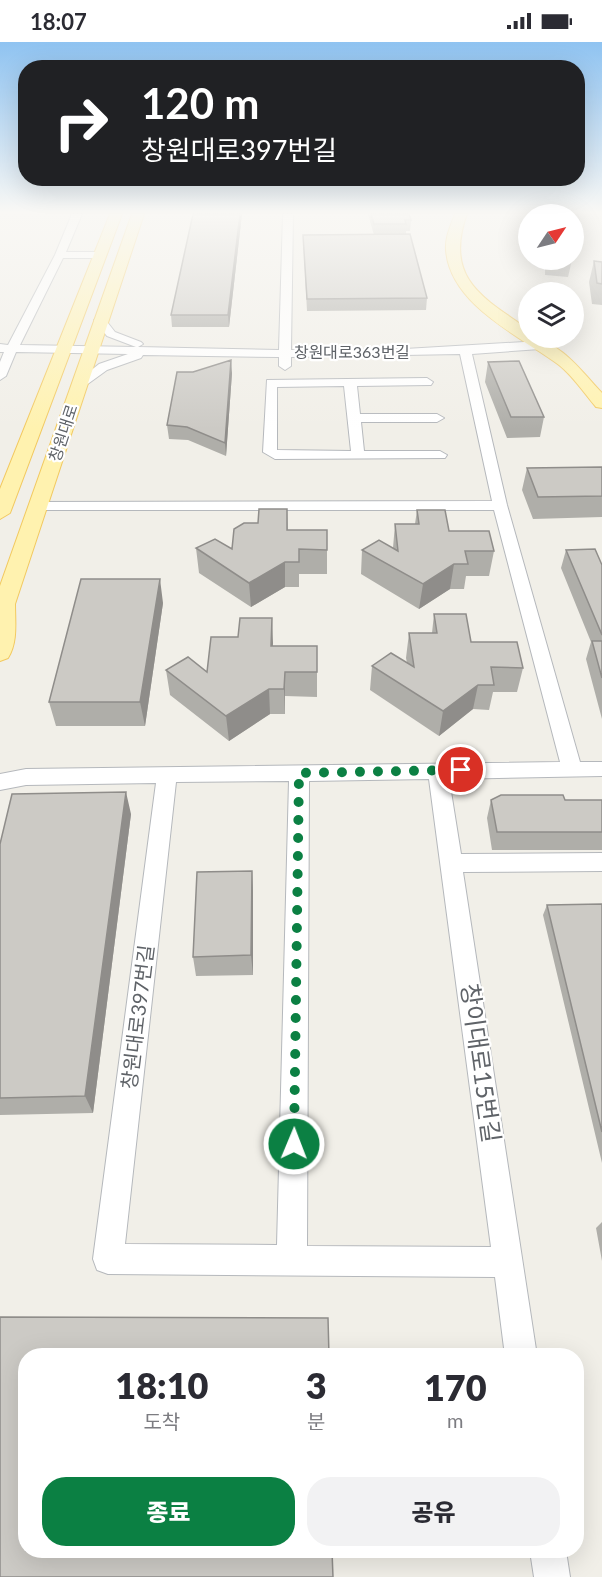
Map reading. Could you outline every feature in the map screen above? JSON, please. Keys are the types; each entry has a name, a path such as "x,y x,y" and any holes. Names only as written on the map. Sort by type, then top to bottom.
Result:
{"main road":[{"name":"창원대로","path":"1,511 6,484 88,286"},
{"name":"창원대로","path":"0,653 4,641 2,609 39,507 112,286"},
{"path":"467,286 473,294 518,328"},
{"path":"544,348 567,364 602,403"}],"street":[{"path":"0,376 6,348 42,286"},
{"path":"285,382 290,286"},
{"name":"창원대로363번길","path":"100,320 111,334 164,350"},
{"name":"창원대로363번길","path":"6,348 285,353 466,352 518,343"},
{"name":"창원대로363번길","path":"78,387 93,373 112,362 164,350"},
{"path":"466,352 500,505 572,769"},
{"path":"350,382 358,455"},
{"path":"427,382 271,383 270,452 275,455 440,455"},
{"path":"354,418 437,418"},
{"path":"39,507 500,505"},
{"path":"0,767 26,777"},
{"path":"0,782 26,777 602,769"},
{"name":"창이대로15번길","path":"438,771 520,1348"},
{"path":"299,773 292,1260 508,1262"},
{"name":"창원대로397번길","path":"167,775 108,1259 292,1260"},
{"path":"451,862 602,862"},
{"path":"549,1558 552,1577"}],"building":[{"path":"177,286 231,286 228,315 171,315"},
{"path":"306,286 424,286 427,298 307,299"},
{"path":"231,360 225,443 187,427 167,425 177,372 193,372"},
{"path":"519,361 544,417 511,417 488,362"},
{"path":"602,467 602,496 538,497 527,468"},
{"path":"259,509 287,509 287,530 327,530 327,550 299,549 299,562 285,562 249,583 196,548 215,539 232,549 234,529 244,523 258,523"},
{"path":"417,510 445,510 449,531 489,531 494,551 465,551 468,564 454,564 423,584 362,550 379,540 398,551 395,524 419,524"},
{"path":"595,549 602,565 602,635 566,550"},
{"path":"81,579 160,579 140,702 49,702"},
{"path":"434,614 466,614 471,642 517,642 523,668 491,667 494,685 478,685 443,711 372,666 391,653 414,667 409,633 437,633"},
{"path":"240,618 272,618 271,646 317,646 317,672 285,672 284,689 269,689 226,716 166,670 188,657 207,672 211,637 238,637"},
{"path":"592,641 602,641 602,678"},
{"path":"126,792 85,1096 0,1098 0,844 12,794"},
{"path":"501,795 563,795 565,800 602,800 602,832 497,832 491,800"},
{"path":"252,871 251,955 193,957 197,872"},
{"path":"602,904 602,1132 547,905"},
{"path":"0,1317 328,1318 329,1348 18,1348 18,1558 332,1558 333,1577 0,1577"}],"route":[{"path":"294,1144 299,773 461,770"}]}
